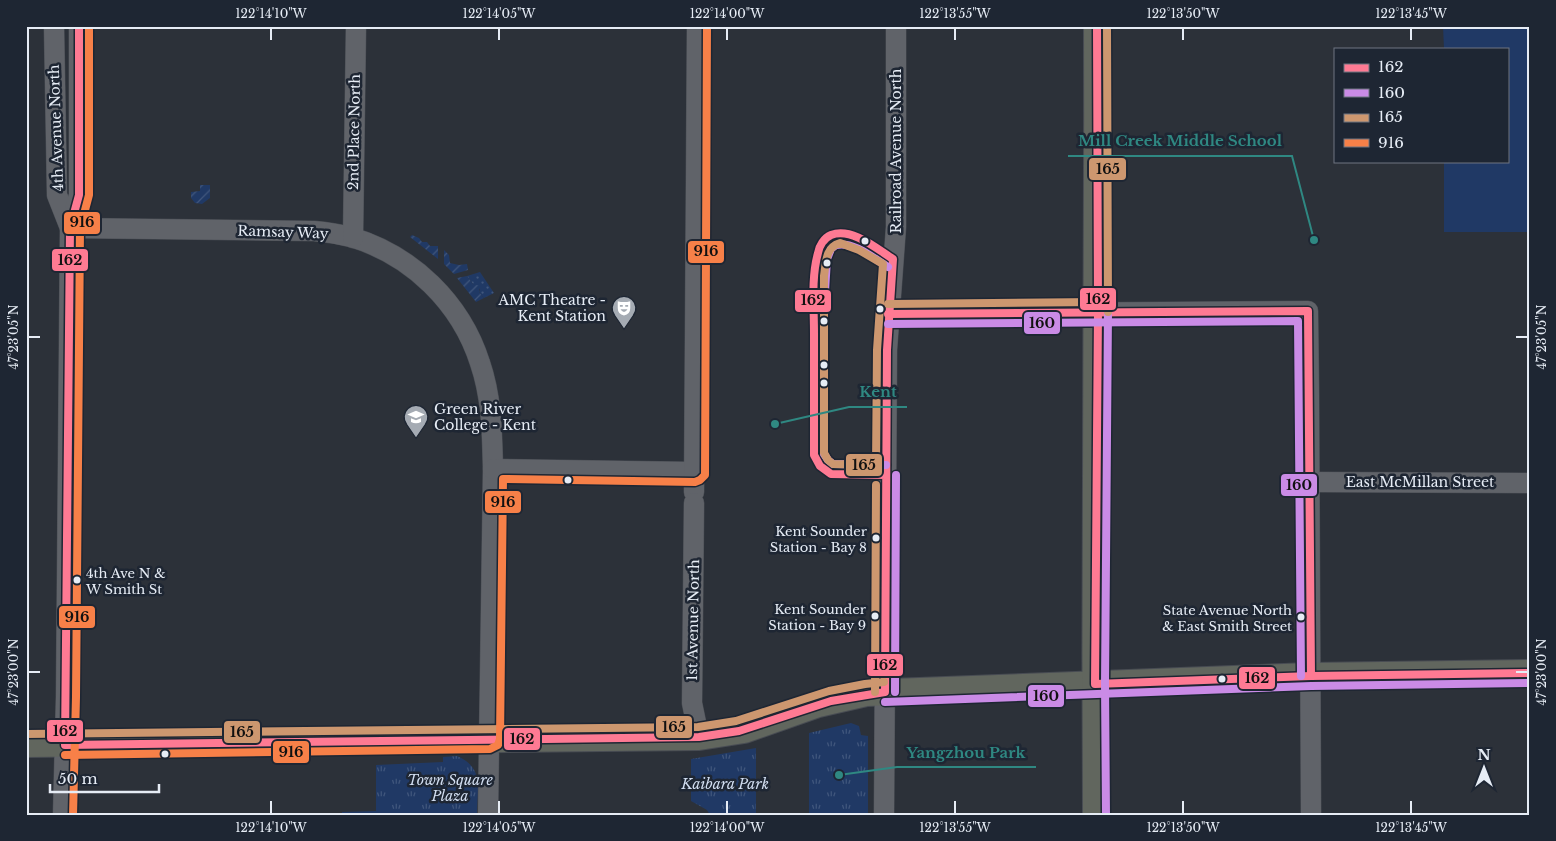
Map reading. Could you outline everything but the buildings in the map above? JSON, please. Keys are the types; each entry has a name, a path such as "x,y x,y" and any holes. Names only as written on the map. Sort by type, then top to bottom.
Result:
{"main road":[{"path":"1096,815 1097,26"},
{"path":"26,744 699,737 744,730 818,704 856,694 1311,676 1530,673"}],"street":[{"name":"4th Avenue North","path":"54,26 57,195 70,228"},
{"name":"4th Avenue North","path":"63,815 70,228 79,195 79,26"},
{"name":"2nd Place North","path":"353,238 356,26"},
{"name":"1st Avenue North","path":"697,26 692,703 699,737"},
{"name":"Railroad Avenue North","path":"884,815 886,359 896,227 896,26"},
{"name":"Ramsay Way","path":"70,228 314,231 353,238 404,261 421,275 454,311 465,328 481,364 492,426 488,815"},
{"path":"888,314 1308,311 1311,815"},
{"path":"493,469 695,472"},
{"name":"East McMillan Street","path":"1310,482 1530,483"}],"green space":[{"path":"1443,26 1530,26 1530,232 1444,232 1444,162 1508,162 1508,48 1444,48"},
{"path":"200,185 210,185 210,198 202,204 195,203 191,198 191,192 200,191"},
{"path":"412,235 419,238 422,242 427,242 430,246 438,246 438,259 410,237"},
{"path":"444,250 449,255 450,263 467,264 468,270 454,274 444,264"},
{"path":"480,272 494,293 484,298 479,292 480,289 467,276"},
{"path":"467,276 473,284 480,286 479,292 484,298 476,302 457,278"},
{"path":"851,723 859,726 861,735 868,736 868,815 809,815 809,733"},
{"name":"Kaibara Park","path":"756,748 756,815 710,815 707,810 691,801 691,759"},
{"name":"Town Square Plaza","path":"457,756 466,761 476,773 478,780 477,815 342,815 342,812 376,811 376,765 443,762 443,757"}],"transit line":[{"name":"162","path":"79,26 79,195 70,228 65,745 699,737 739,731 831,701 885,692 887,350 893,259 856,236 839,233 828,236 824,240 819,248 814,272 814,455 820,466 831,474 886,475"},
{"name":"916","path":"73,815 76,697 80,229 89,195 89,26"},
{"name":"916","path":"65,755 490,749 498,745 500,739 503,479 695,482 705,475 707,26"},
{"name":"162","path":"1097,26 1098,312 1095,684 1311,676 1530,673"},
{"name":"165","path":"1107,26 1108,312"},
{"name":"165","path":"840,243 859,250 883,264 877,350 876,465 833,464 824,453 824,276 829,252 831,248 840,243"},
{"name":"160","path":"886,465 833,464 824,454 824,308 827,259 831,249 836,245 850,245 888,267"},
{"name":"165","path":"888,304 1098,302"},
{"name":"162","path":"888,314 1308,311 1311,676"},
{"name":"160","path":"1106,815 1105,684 1108,312"},
{"name":"160","path":"888,324 1298,321 1301,676"},
{"name":"160","path":"895,692 896,475"},
{"name":"165","path":"875,692 876,485"},
{"name":"165","path":"26,734 698,727 736,721 829,691 884,682"},
{"name":"160","path":"885,702 1311,686 1530,683"}],"place":[{"name":"Mill Creek Middle School","path":"1314,240"},
{"name":"AMC Theatre - Kent Station","path":"624,329"},
{"name":"Kent","path":"775,424"},
{"name":"Green River College - Kent","path":"416,438"},
{"name":"Kent Sounder Station - Bay 8","path":"876,538"},
{"name":"4th Ave N & W Smith St","path":"77,580"},
{"name":"Kent Sounder Station - Bay 9","path":"875,616"},
{"name":"State Avenue North & East Smith Street","path":"1301,617"},
{"name":"Yangzhou Park","path":"839,775"}]}
